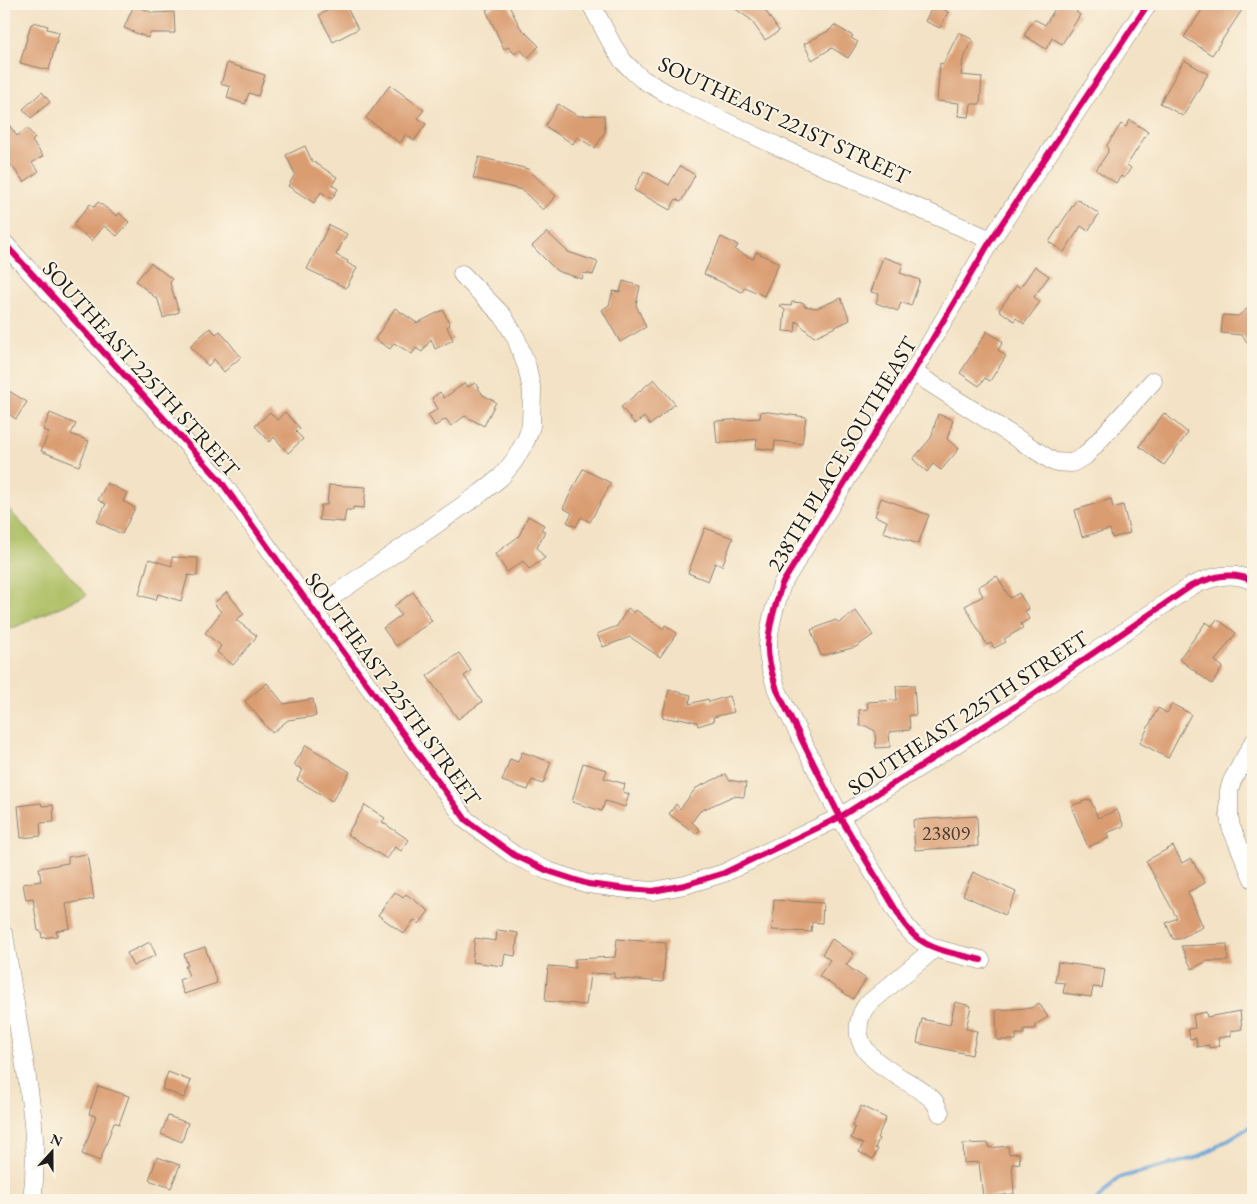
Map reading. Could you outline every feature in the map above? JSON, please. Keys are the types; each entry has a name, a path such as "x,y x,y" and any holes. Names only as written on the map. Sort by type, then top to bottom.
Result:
{"street":[{"name":"SOUTHEAST 221ST STREET","path":"590,4 613,46 624,61 642,79 776,146 991,240"},
{"name":"238TH PLACE SOUTHEAST","path":"981,960 935,948 914,936 905,925 840,817 777,690 767,646 772,616 782,584 913,372 991,240 1148,4"},
{"name":"SOUTHEAST 225TH STREET","path":"4,243 220,480 466,820 514,855 548,871 588,884 653,891 685,885 724,873 840,817 1019,704 1191,586 1213,577 1232,575 1253,581"},
{"path":"313,610 481,493 501,477 514,461 526,440 531,426 532,391 527,367 516,338 503,316 462,274"},
{"path":"913,372 1054,462 1072,463 1086,456 1153,381"},
{"path":"1253,743 1232,780 1229,792 1229,810 1231,828 1253,880"},
{"path":"4,934 31,1101 35,1158 32,1200"},
{"path":"935,948 867,1005 860,1018 859,1027 860,1037 865,1049 877,1062 923,1091 934,1101 940,1113"}],"green space":[{"path":"4,504 87,595 4,632"}],"building":[{"path":"340,4 345,4 358,29 333,42 319,15"},
{"path":"498,4 508,4 520,27 539,46 528,58 520,49 515,54 508,47 504,49 486,10"},
{"path":"728,4 761,4 779,31 765,40 750,19"},
{"path":"934,4 948,12 940,28 925,21"},
{"path":"1058,4 1069,4 1078,9 1076,12 1080,15 1062,44 1052,38 1046,49 1024,35 1034,19 1045,25"},
{"path":"1206,4 1246,4 1212,55 1184,37"},
{"path":"134,5 153,13 174,12 175,33 150,33 148,38 124,28"},
{"path":"34,22 48,26 47,29 59,32 49,70 20,63 31,24"},
{"path":"834,25 853,36 851,38 858,42 848,58 832,48 812,60 804,44 830,30"},
{"path":"959,32 973,40 963,60 961,75 982,77 980,104 971,104 969,117 958,116 959,103 937,101 940,63 943,64"},
{"path":"1184,60 1208,74 1183,116 1160,103"},
{"path":"227,63 265,75 258,96 249,93 245,104 227,98 230,87 221,84"},
{"path":"390,85 424,110 418,118 426,124 414,141 406,134 400,143 366,118"},
{"path":"42,92 50,102 31,118 23,109"},
{"path":"558,104 578,116 604,115 605,132 595,148 577,137 573,144 545,126"},
{"path":"4,118 17,136 27,128 35,138 32,141 43,156 32,163 39,171 24,182 4,156"},
{"path":"1130,120 1148,132 1127,165 1131,168 1124,178 1121,176 1116,183 1096,170 1108,152 1107,145 1121,124 1126,127"},
{"path":"305,146 312,161 337,177 332,185 338,189 332,199 321,192 314,203 288,186 295,174 286,155"},
{"path":"479,157 528,169 556,196 543,210 522,190 473,178"},
{"path":"680,166 695,175 681,202 676,199 670,210 634,190 644,171 669,185"},
{"path":"1077,199 1099,214 1088,231 1081,226 1064,252 1049,242"},
{"path":"98,202 117,216 119,213 129,222 117,236 104,226 92,241 73,225 90,204 94,207"},
{"path":"329,225 347,234 336,255 357,268 346,288 307,269"},
{"path":"547,232 568,252 598,262 593,275 584,273 582,279 557,271 532,246"},
{"path":"721,237 738,245 735,250 753,259 756,252 779,263 764,296 745,287 742,292 704,274"},
{"path":"883,257 903,264 900,273 920,280 911,306 901,302 898,311 876,303 879,294 871,292"},
{"path":"151,263 172,279 170,283 179,312 163,318 158,300 136,281"},
{"path":"1035,266 1049,276 1034,297 1040,302 1024,324 1016,318 1014,321 999,310 1017,285 1020,288"},
{"path":"623,281 640,286 636,305 646,327 620,342 602,310 609,305 613,291 620,292"},
{"path":"841,298 850,320 814,337 796,321 795,332 783,331 785,310 779,305 791,306 792,302 804,303 804,306 817,308"},
{"path":"1253,304 1253,350 1242,335 1221,333 1223,315 1238,316"},
{"path":"395,308 417,323 443,310 450,325 447,327 453,340 435,349 431,339 422,352 416,348 412,354 394,343 390,349 375,339"},
{"path":"210,328 216,334 220,331 241,357 224,372 214,359 208,366 190,346"},
{"path":"987,331 1003,342 998,350 1006,356 990,381 985,378 979,386 960,373"},
{"path":"654,379 675,404 650,425 644,417 635,424 621,407"},
{"path":"465,383 468,387 475,383 483,395 496,402 484,426 465,416 451,426 446,419 435,426 428,415 438,409 432,398 440,392 444,398"},
{"path":"4,388 27,402 16,419 4,411"},
{"path":"761,411 806,417 802,444 775,441 774,450 756,448 757,439 717,443 715,421 760,418"},
{"path":"270,412 277,420 285,412 300,428 296,432 303,439 288,453 274,437 270,442 255,426"},
{"path":"50,413 76,424 71,434 89,441 79,466 41,451 49,432 43,430"},
{"path":"1164,413 1188,433 1164,465 1139,446"},
{"path":"938,414 953,420 947,439 959,449 941,470 933,464 927,472 913,459 931,438"},
{"path":"583,469 611,483 590,522 581,517 576,527 567,522 572,513 563,508"},
{"path":"107,483 127,493 123,501 135,508 122,534 97,522 106,504 98,500"},
{"path":"329,485 366,487 364,508 353,507 353,510 346,510 344,522 319,520 321,505 327,505"},
{"path":"881,498 929,515 918,544 883,532 887,521 875,516"},
{"path":"1111,499 1113,508 1123,505 1130,533 1112,538 1110,529 1082,537 1075,510"},
{"path":"528,516 544,525 541,530 545,531 537,548 545,558 529,569 523,561 507,572 495,554 519,536"},
{"path":"705,528 733,538 722,566 715,563 708,581 688,573"},
{"path":"172,557 198,558 197,576 188,575 181,601 158,594 156,600 139,595 149,559 172,566"},
{"path":"997,576 1010,598 1019,593 1029,609 1025,611 1029,619 1021,624 1023,628 1004,639 1006,642 994,648 991,643 987,645 965,606 983,596 978,587"},
{"path":"227,592 244,614 236,620 257,636 233,665 217,652 221,646 205,633 221,612 214,603"},
{"path":"413,592 432,621 396,646 383,628 401,615 394,606"},
{"path":"628,608 634,613 636,610 663,629 665,625 677,633 660,657 630,637 603,647 597,634 617,626"},
{"path":"856,611 873,635 856,647 821,656 811,630 836,620 839,623"},
{"path":"1217,619 1236,633 1215,661 1223,667 1212,684 1179,659 1206,622 1212,626"},
{"path":"459,653 471,671 464,676 482,702 458,719 427,676"},
{"path":"267,683 284,704 313,699 316,716 288,720 272,733 245,701"},
{"path":"914,685 916,715 909,715 910,730 889,732 890,747 876,748 875,731 866,726 860,726 859,710 868,709 867,702 897,700 896,686"},
{"path":"669,690 691,695 689,704 708,699 709,702 729,696 734,712 713,717 714,721 698,726 697,722 662,717"},
{"path":"1172,704 1191,714 1168,758 1140,743 1158,708 1167,713"},
{"path":"306,745 350,772 332,801 297,780 303,770 294,765"},
{"path":"522,752 551,762 543,784 532,780 528,790 502,781 510,759 518,762"},
{"path":"583,763 607,770 604,778 625,784 623,792 629,794 625,807 605,801 602,811 572,802"},
{"path":"726,774 729,780 746,783 744,797 733,796 700,811 692,822 700,830 696,834 669,814 676,804 680,809 696,788"},
{"path":"1090,799 1098,818 1117,810 1124,826 1107,833 1109,838 1088,847 1071,806"},
{"path":"41,803 42,806 53,805 54,822 40,823 41,836 21,838 18,806"},
{"path":"365,805 385,818 382,822 409,840 401,851 395,847 387,859 347,834"},
{"path":"977,816 978,846 915,850 913,820"},
{"path":"1173,846 1182,863 1191,858 1205,883 1188,892 1203,927 1179,939 1173,939 1166,923 1177,918 1146,861"},
{"path":"87,854 94,899 66,904 70,928 56,931 57,936 42,938 41,931 38,931 33,899 26,900 23,884 41,881 39,868 68,863 68,857"},
{"path":"973,872 1016,892 1005,915 963,895"},
{"path":"395,892 403,898 406,894 429,911 419,924 414,920 404,934 378,915"},
{"path":"774,900 823,903 822,923 812,922 811,932 772,930"},
{"path":"497,930 518,933 515,956 505,954 503,966 472,962 475,938 496,941"},
{"path":"617,939 666,943 663,982 614,978 614,973 590,974 586,1005 545,1001 548,966 575,968 575,959 615,957"},
{"path":"832,939 854,954 846,965 866,979 853,999 819,976 830,960 822,954"},
{"path":"150,942 156,955 133,966 127,953"},
{"path":"1227,944 1228,961 1207,961 1192,969 1181,946"},
{"path":"205,947 217,983 184,994 179,980 189,976 185,966 188,966 184,954"},
{"path":"1058,962 1105,969 1102,988 1093,987 1091,997 1063,993 1065,983 1055,982"},
{"path":"955,1002 971,1006 966,1029 977,1031 972,1055 917,1043 922,1019 950,1025"},
{"path":"1039,1003 1048,1017 1035,1025 1035,1029 1024,1029 1024,1034 1016,1034 1016,1040 997,1040 996,1010 1031,1008"},
{"path":"1240,1011 1242,1029 1231,1031 1231,1036 1218,1038 1220,1046 1209,1048 1209,1045 1197,1047 1196,1038 1190,1039 1188,1029 1195,1028 1193,1015 1206,1012 1207,1017"},
{"path":"168,1072 191,1081 184,1098 162,1089"},
{"path":"98,1086 129,1096 119,1124 114,1122 100,1161 82,1154 96,1116 89,1114"},
{"path":"861,1106 886,1118 877,1138 879,1139 875,1148 878,1149 873,1159 859,1152 863,1144 851,1138 855,1128 852,1126"},
{"path":"168,1116 188,1123 182,1142 161,1134"},
{"path":"989,1143 989,1148 1008,1146 1009,1154 1019,1153 1020,1163 1012,1164 1014,1194 983,1197 979,1162 964,1163 963,1144"},
{"path":"157,1157 180,1165 171,1188 149,1180"}],"waterway":[{"path":"1097,1200 1118,1178 1199,1157 1253,1125"},
{"path":"4,1128 4,1154"}],"cycle path":[{"path":"981,960 930,946 915,936 905,925 840,817 777,690 768,656 770,629 782,584 913,372 991,240 1148,4"},
{"path":"4,243 220,480 466,820 514,855 548,871 588,884 653,891 685,885 724,873 840,817 1019,704 1191,586 1206,580 1229,575 1253,581"}]}
